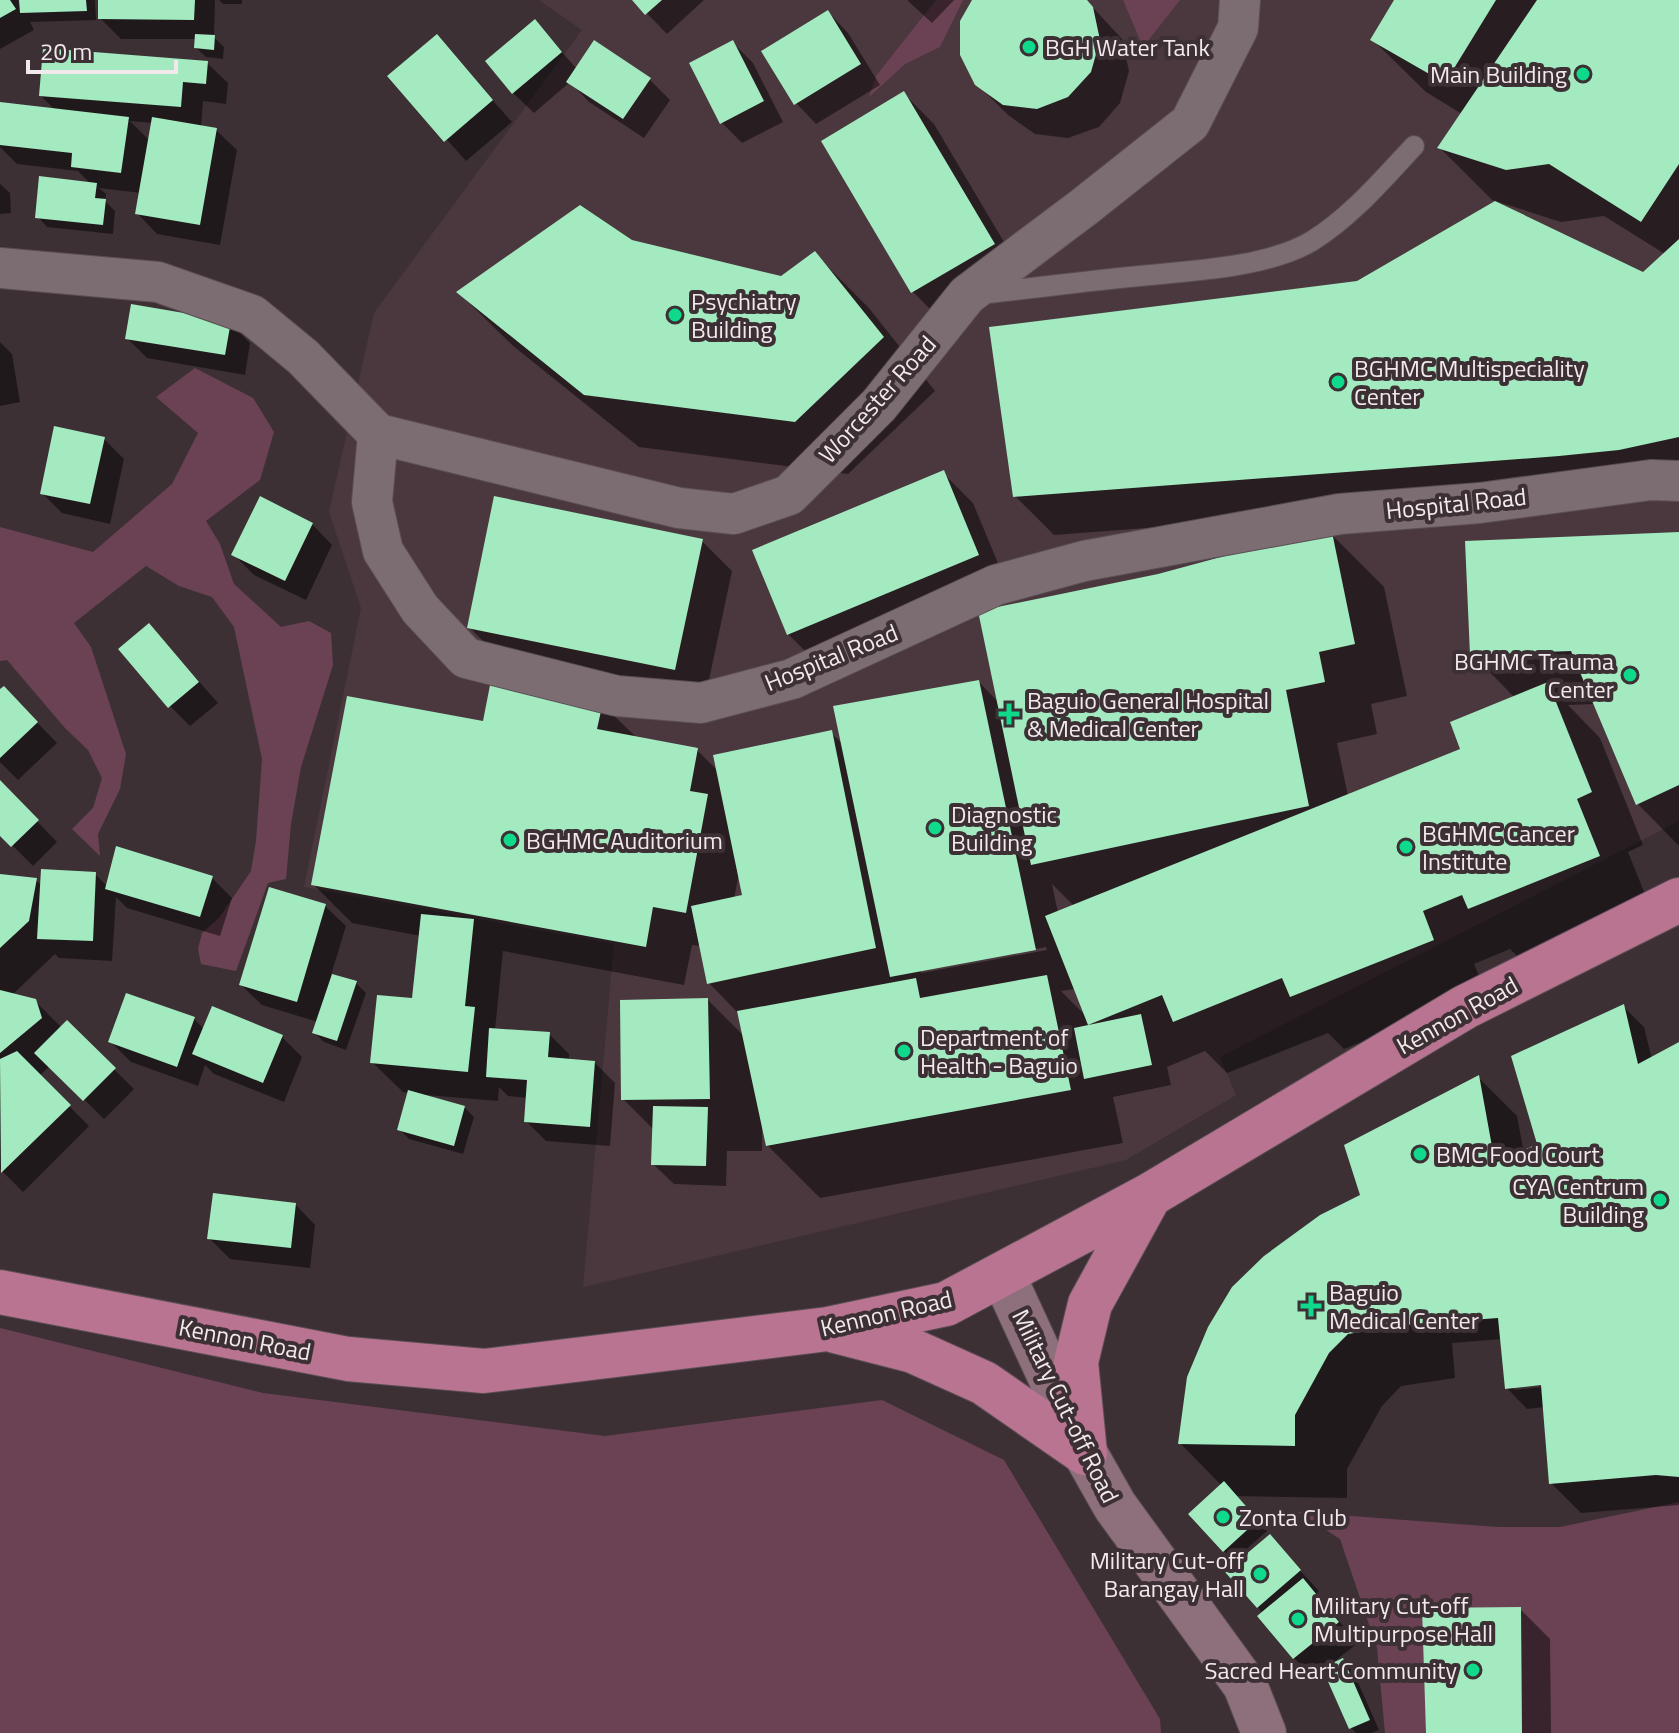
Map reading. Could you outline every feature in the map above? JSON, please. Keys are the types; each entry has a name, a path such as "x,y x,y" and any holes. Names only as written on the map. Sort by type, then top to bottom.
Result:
{"highway":[{"name":"Kennon Road","path":"0,1292 348,1359 484,1371 828,1329 946,1304 1150,1195 1465,1007 1679,900"},
{"path":"1085,1453 1076,1362 1090,1304 1150,1195"},
{"path":"828,1329 913,1351 984,1383 1085,1453"}],"main road":[{"name":"Military Cut-off Road","path":"1003,1275 1085,1453 1115,1506 1245,1685 1264,1733"}],"street":[{"name":"Worcester Road","path":"378,434 679,508 734,514 789,495 879,405 967,295 1190,123 1238,28 1240,0"},
{"path":"0,268 158,282 252,315 303,357 378,434"},
{"name":"Hospital Road","path":"378,434 372,502 383,551 420,609 466,658 617,696 701,703 792,679 996,585 1084,561 1340,514 1480,503 1651,480 1679,481"}],"lane":[{"path":"967,295 1015,292 1266,259 1310,242 1340,221 1414,146"}],"shaded area":[{"name":"Baguio General Hospital & Medical Center","path":"539,0 1679,0 1679,821 1220,1057 1236,1095 1126,1160 583,1287 614,944 304,887 361,608 329,512 374,313 582,30"},
{"path":"936,0 963,0 940,47 905,64 869,97 876,76"},
{"path":"1123,0 1180,0 1143,47"},
{"path":"195,368 253,398 274,432 260,480 206,521 220,544 234,584 281,627 309,621 331,633 333,665 301,767 286,879 268,883 236,971 201,964 198,949 202,933 219,918 251,871 262,759 234,627 212,597 179,586 146,566 74,623 91,647 126,754 120,789 98,834 100,856 72,829 93,808 102,778 88,750 7,660 0,661 0,527 93,552 172,484 198,433 156,397"},
{"path":"0,1328 263,1393 605,1436 882,1400 1004,1460 1160,1719 1161,1733 0,1733"},
{"path":"1679,1502 1679,1733 1385,1733 1377,1648 1340,1539 1298,1512 1498,1527 1560,1527"}],"building":[{"path":"0,0 10,0 16,9 0,18"},
{"path":"19,0 86,0 87,11 20,13"},
{"path":"98,0 195,0 194,20 98,19"},
{"path":"632,0 662,0 645,15"},
{"name":"BGH Water Tank","path":"972,0 1087,0 1093,7 1100,40 1091,72 1068,97 1037,109 1003,105 975,85 960,55 960,21"},
{"path":"1394,0 1496,0 1445,83 1370,40"},
{"name":"Main Building","path":"1537,0 1679,0 1679,164 1641,222 1549,164 1506,170 1437,148"},
{"path":"828,10 861,64 794,105 761,51"},
{"path":"535,19 562,52 512,94 485,61"},
{"path":"195,34 215,35 214,50 194,48"},
{"path":"437,34 493,100 444,142 387,76"},
{"path":"594,40 651,78 623,119 566,82"},
{"path":"733,40 764,101 720,124 689,63"},
{"path":"43,48 208,61 206,84 183,82 181,107 39,96"},
{"path":"904,91 995,244 911,293 821,141"},
{"path":"0,102 129,117 121,173 71,167 72,153 0,145"},
{"path":"152,117 217,128 200,225 135,214"},
{"path":"39,176 97,183 95,198 106,199 103,225 35,218"},
{"name":"BGHMC Multispeciality Center","path":"1495,201 1643,272 1679,239 1679,437 1619,450 1559,456 1013,497 989,327 1357,281"},
{"name":"Psychiatry Building","path":"580,205 632,240 781,276 815,251 884,337 795,422 584,395 456,292"},
{"path":"131,304 231,321 225,355 125,339"},
{"path":"54,426 105,437 90,504 40,494"},
{"path":"944,470 979,555 787,635 752,550"},
{"path":"260,496 313,523 285,581 231,555"},
{"path":"494,496 703,539 675,670 467,628"},
{"path":"1332,532 1355,644 1319,652 1325,682 1286,690 1309,806 1031,865 978,611 1158,574 1269,544"},
{"name":"BGHMC Trauma Center","path":"1679,532 1679,785 1636,805 1571,651 1470,655 1465,541"},
{"path":"149,623 199,682 168,708 118,649"},
{"name":"BGHMC Auditorium","path":"491,680 603,702 597,729 698,748 690,791 708,794 686,913 653,907 646,947 311,885 347,696 483,721"},
{"name":"Diagnostic Building","path":"979,680 1036,950 890,977 833,706"},
{"name":"BGHMC Cancer Institute","path":"1548,682 1592,792 1577,799 1600,856 1468,909 1462,895 1423,911 1434,940 1290,997 1282,978 1173,1022 1162,995 1088,1025 1045,916 1460,749 1450,722"},
{"path":"4,686 38,722 0,758 0,689"},
{"path":"832,730 876,948 707,984 691,906 742,895 713,755"},
{"path":"0,780 39,820 11,847 0,836"},
{"path":"116,846 213,876 200,917 105,889"},
{"path":"41,869 96,872 93,941 37,939"},
{"path":"0,874 37,878 29,921 0,948"},
{"path":"269,887 326,904 297,1002 239,985"},
{"path":"421,914 474,919 465,1006 475,1007 468,1072 370,1063 377,995 412,998"},
{"path":"332,974 357,981 337,1041 312,1033"},
{"name":"Department of Health - Baguio","path":"1047,975 1071,1090 766,1146 737,1011 916,978 920,998"},
{"path":"0,990 36,999 42,1018 0,1053"},
{"path":"126,993 195,1017 177,1067 108,1042"},
{"path":"708,998 710,1099 621,1100 620,1000"},
{"path":"1624,1004 1638,1064 1679,1042 1679,1477 1656,1475 1549,1484 1541,1385 1505,1389 1498,1318 1403,1325 1348,1334 1329,1353 1295,1415 1295,1446 1178,1444 1187,1377 1208,1327 1232,1287 1264,1256 1320,1215 1360,1195 1344,1145 1479,1075 1495,1163 1537,1144 1511,1056"},
{"path":"212,1006 283,1035 263,1083 192,1054"},
{"path":"1141,1014 1152,1065 1084,1079 1074,1028"},
{"path":"67,1020 116,1068 83,1101 34,1053"},
{"path":"489,1028 550,1032 548,1057 595,1061 590,1127 524,1122 527,1080 486,1077"},
{"path":"17,1051 71,1105 1,1173 0,1059"},
{"path":"408,1090 465,1106 454,1146 397,1130"},
{"path":"653,1106 708,1107 706,1166 651,1165"},
{"path":"213,1193 296,1203 291,1248 207,1239"},
{"name":"Zonta Club","path":"1224,1481 1258,1520 1223,1552 1188,1514"},
{"path":"1270,1534 1301,1570 1257,1608 1225,1572"},
{"name":"Military Cut-off Multipurpose Hall","path":"1303,1578 1339,1622 1293,1659 1257,1616"},
{"name":"Sacred Heart Community","path":"1521,1607 1522,1733 1426,1733 1422,1608"},
{"path":"1343,1658 1370,1720 1349,1729 1322,1668"}],"place":[{"name":"BGH Water Tank","path":"1029,47"},
{"name":"Main Building","path":"1583,74"},
{"name":"Psychiatry Building","path":"675,315"},
{"name":"BGHMC Multispeciality Center","path":"1338,382"},
{"name":"BGHMC Trauma Center","path":"1630,675"},
{"name":"Baguio General Hospital & Medical Center","path":"1009,714"},
{"name":"Diagnostic Building","path":"935,828"},
{"name":"BGHMC Auditorium","path":"510,840"},
{"name":"BGHMC Cancer Institute","path":"1406,847"},
{"name":"Department of Health - Baguio","path":"904,1051"},
{"name":"BMC Food Court","path":"1420,1154"},
{"name":"CYA Centrum Building","path":"1660,1200"},
{"name":"Baguio Medical Center","path":"1311,1306"},
{"name":"Zonta Club","path":"1223,1517"},
{"name":"Military Cut-off Barangay Hall","path":"1260,1574"},
{"name":"Military Cut-off Multipurpose Hall","path":"1298,1619"},
{"name":"Sacred Heart Community","path":"1473,1670"}]}
